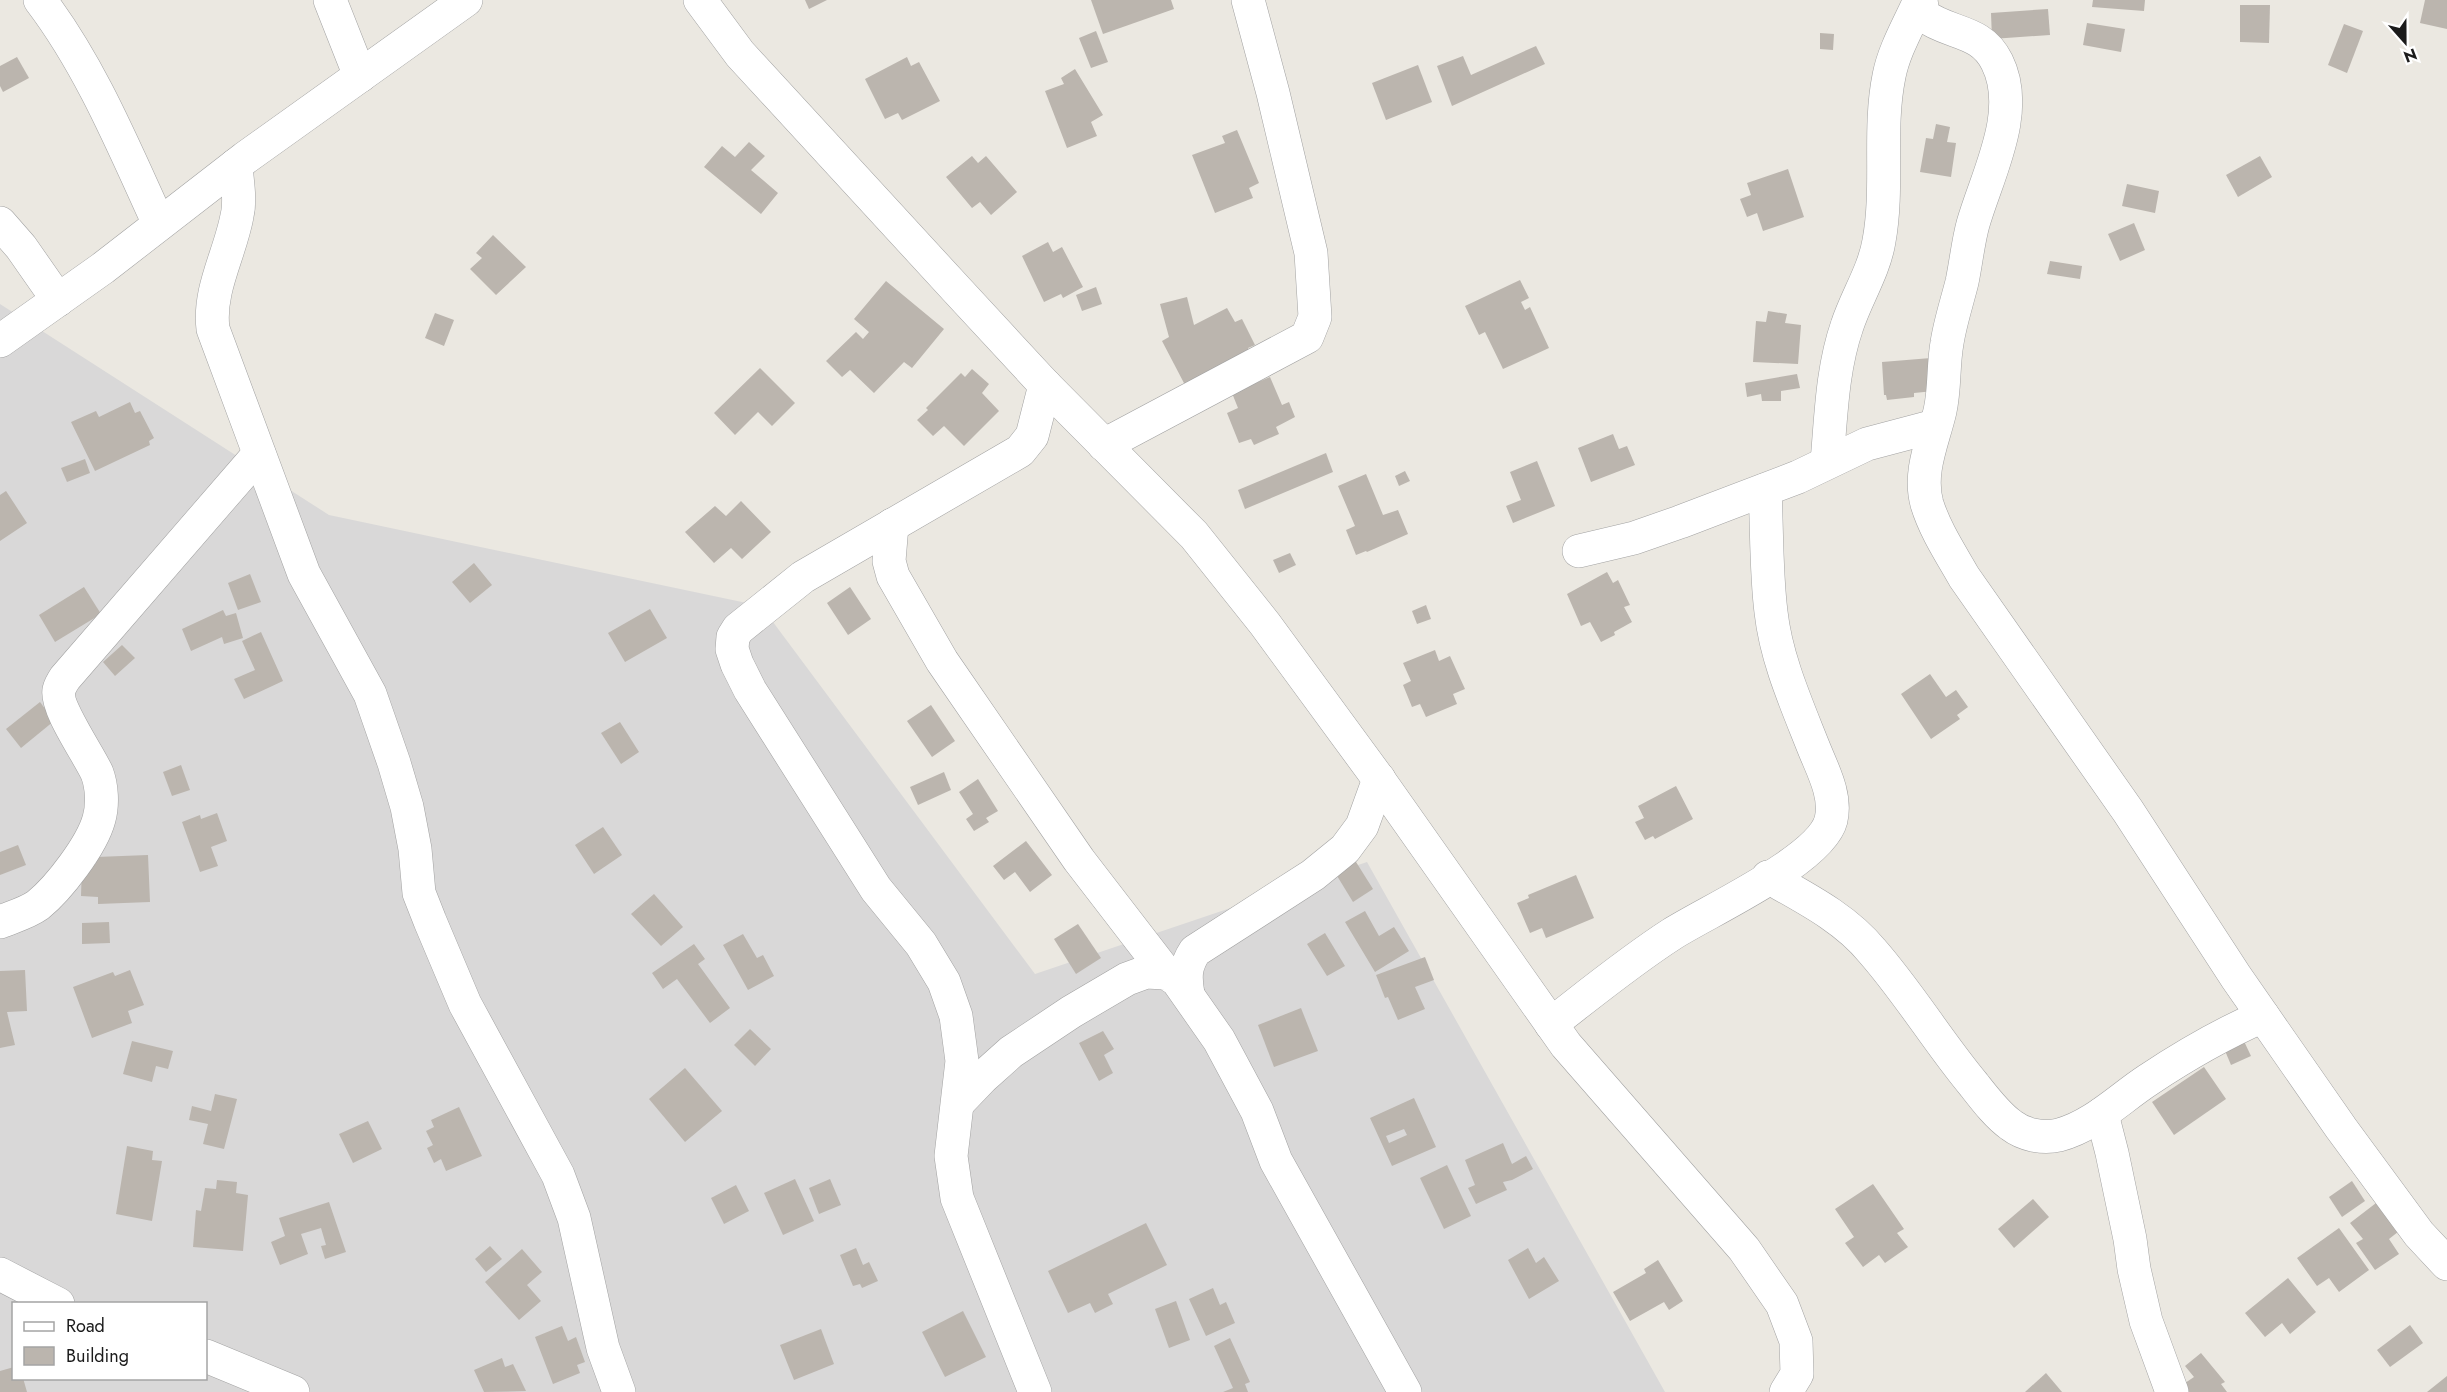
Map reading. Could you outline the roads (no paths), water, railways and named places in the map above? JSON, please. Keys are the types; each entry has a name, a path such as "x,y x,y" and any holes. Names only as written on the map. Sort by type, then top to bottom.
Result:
{"street":[{"path":"40,0 56,21 90,79 159,224"},
{"path":"330,0 360,76"},
{"path":"0,341 58,300 236,165 466,0"},
{"path":"700,0 740,54 1045,385 1194,535 1265,624 1379,779 1566,1045 1744,1249 1782,1304 1796,1341 1797,1374 1786,1392"},
{"path":"1104,445 1307,338 1314,317 1311,253 1248,0"},
{"path":"1920,0 1923,15 1928,19 1976,37 1986,46 1997,61 2006,89 2002,133 1990,178 1973,224 1947,343 1940,410 1925,473 1927,503 1946,545 1993,620 2128,811 2263,1016 2419,1234 2447,1264"},
{"path":"1827,462 1840,353 1847,326 1871,267 1880,236 1885,180 1884,127 1888,79 1892,63 1920,0"},
{"path":"236,165 238,213 218,279 211,313 213,329 304,574 370,694 407,807 415,849 419,893 430,921 465,1004 558,1175 574,1218 603,1348 619,1392"},
{"path":"0,223 21,246 58,300"},
{"path":"1035,1392 957,1198 951,1156 962,1061 956,1016 944,982 921,944 876,889 818,800 750,690 732,649 733,637 738,629 803,577 1020,451 1032,436 1045,385"},
{"path":"1579,551 1634,538 1765,490 1867,444 1935,426"},
{"path":"0,922 36,906 50,893 93,835 99,819 102,800 98,775 61,705 58,691 65,678 260,454"},
{"path":"1551,1024 1671,934 1810,850 1823,836 1831,821 1833,804 1827,783 1781,658 1771,613 1765,490"},
{"path":"892,525 889,561 893,576 942,661 1079,860 1177,983 1236,1071 1257,1111 1276,1161 1405,1392"},
{"path":"1177,983 1185,975 1188,961 1195,951 1313,875 1345,849 1362,826 1379,779"},
{"path":"1768,877 1814,903 1872,950 1948,1054 1987,1101 2012,1126 2042,1138 2061,1134 2102,1114 2146,1081 2221,1034 2263,1016"},
{"path":"958,1102 1011,1052 1071,1012 1127,979 1146,972 1177,983"},
{"path":"2102,1114 2146,1321 2172,1392"},
{"path":"0,1274 54,1302"},
{"path":"207,1356 293,1392"}]}
